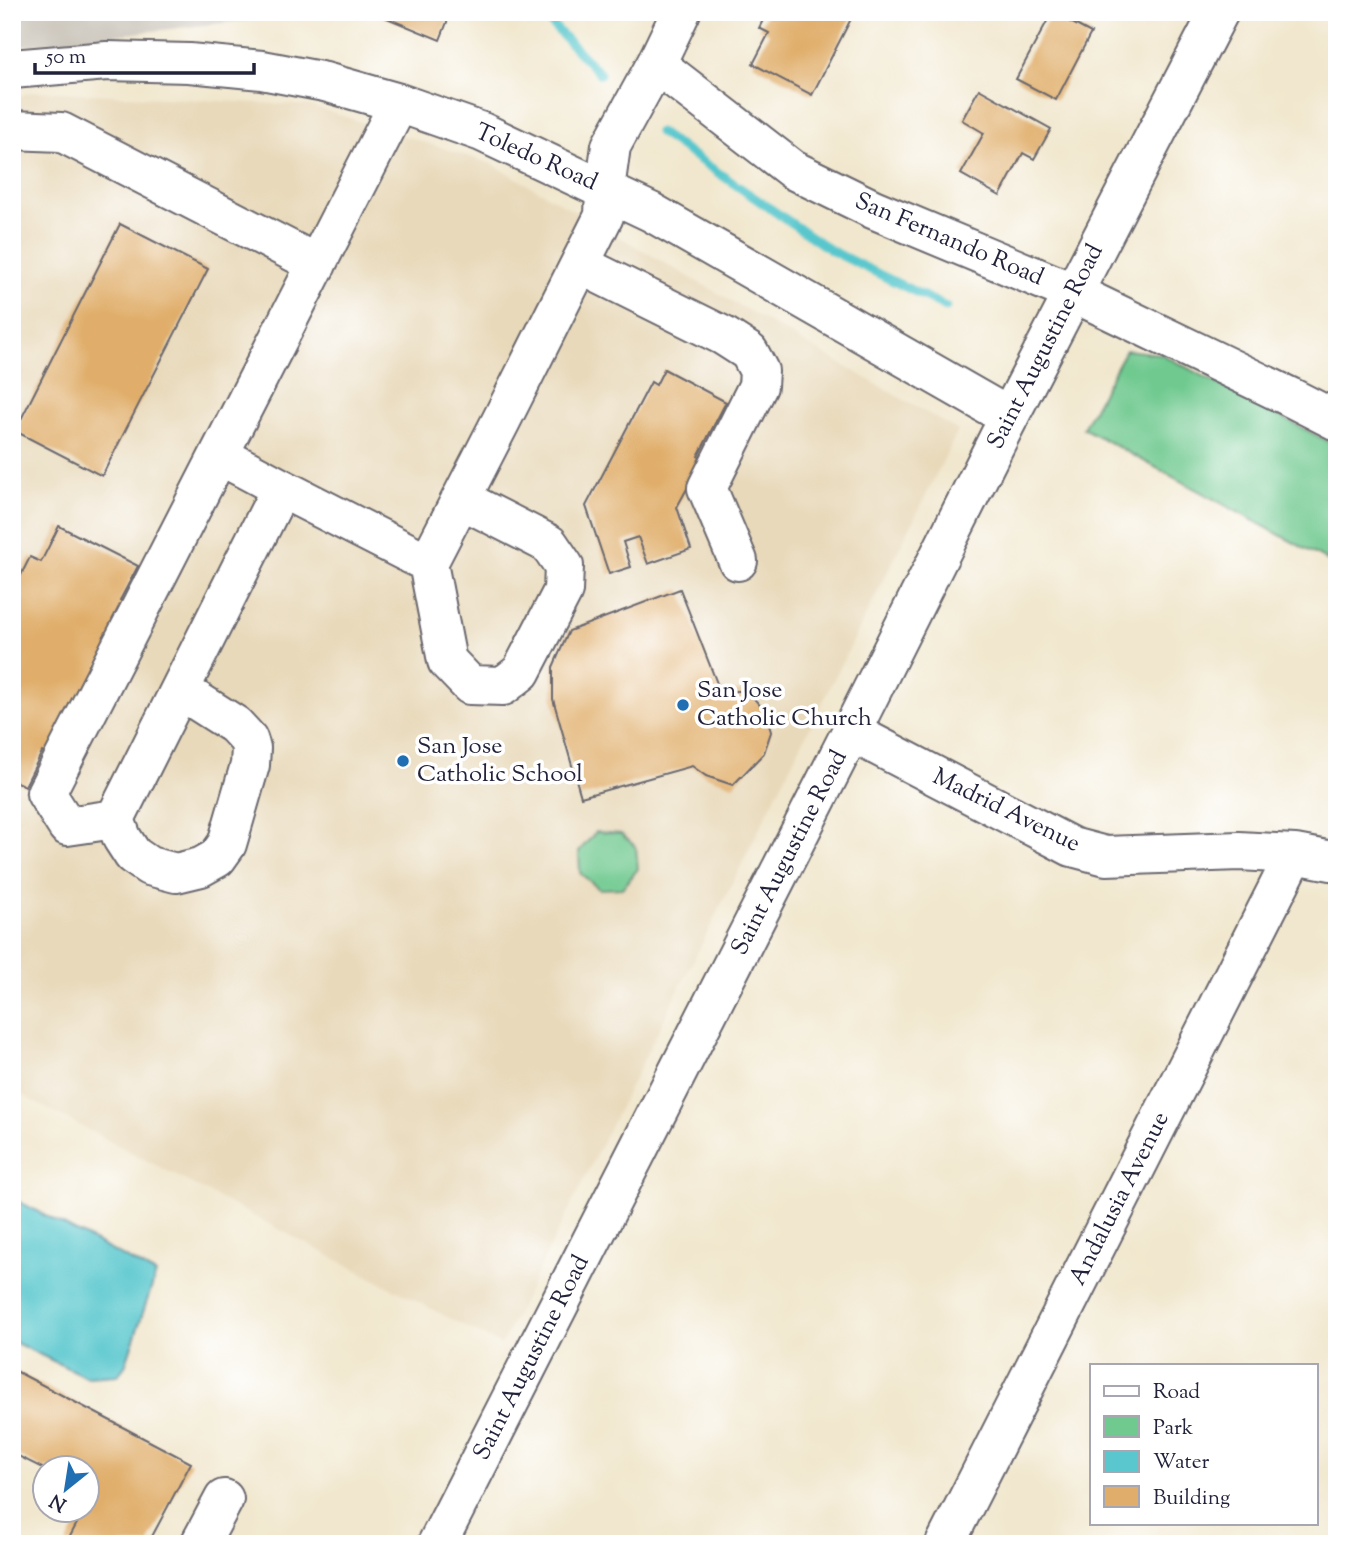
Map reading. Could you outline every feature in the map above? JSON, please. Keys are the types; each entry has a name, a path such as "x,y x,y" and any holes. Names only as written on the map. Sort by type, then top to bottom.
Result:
{"street":[{"path":"461,499 549,544 564,566 563,591 521,672 503,686 470,685 447,661 428,564 604,216 611,146 681,12"},
{"name":"Saint Augustine Road","path":"437,1544 1009,417 1219,12"},
{"name":"Toledo Road","path":"12,69 107,61 189,63 262,70 312,79 399,103 482,132 651,212 1009,417"},
{"name":"San Fernando Road","path":"656,64 793,170 873,209 1074,293 1337,421"},
{"path":"115,819 67,827 46,793 399,103"},
{"path":"12,130 61,132 317,264"},
{"path":"581,265 724,336 750,352 759,370 758,387 707,488 738,561"},
{"path":"219,455 428,564"},
{"path":"180,690 235,725 248,739 251,748 250,765 227,844 217,858 201,867 176,873 149,866 132,855 115,819 281,488"},
{"name":"Madrid Avenue","path":"851,732 1072,847 1106,856 1239,851 1295,854 1337,862"},
{"name":"Andalusia Avenue","path":"944,1544 1295,854"},
{"path":"200,1544 224,1499"}],"shaded area":[{"path":"12,12 251,12 249,20 12,47"},
{"name":"San Jose Catholic School","path":"36,91 311,106 492,164 958,431 501,1345 12,1090 12,98"}],"green space":[{"path":"1126,350 1161,354 1337,446 1337,566 1083,428"},
{"path":"596,832 621,834 636,847 638,869 622,888 599,889 580,873 579,851"}],"water":[{"path":"12,1198 156,1274 125,1366 118,1375 86,1377 12,1341"}],"building":[{"path":"384,12 451,12 440,40 382,16"},
{"path":"767,12 842,12 852,17 812,95 753,64 769,33 759,28"},
{"path":"1052,12 1091,33 1056,100 1016,79"},
{"path":"979,89 1051,129 1034,159 1023,153 1000,196 961,174 984,133 962,120"},
{"path":"120,224 208,269 102,476 15,431"},
{"path":"664,369 726,402 698,456 712,464 690,483 677,507 691,549 648,564 638,537 623,542 631,567 609,574 586,506 651,382 656,385"},
{"path":"59,526 138,566 120,600 131,606 55,758 42,752 25,786 12,780 12,591 30,557 41,562"},
{"path":"680,589 720,691 747,691 766,712 771,732 764,753 733,785 706,776 692,766 581,797 553,699 553,667 569,631"},
{"path":"12,1369 191,1463 148,1544 66,1544 77,1524 102,1524 102,1454 32,1454 32,1463 12,1453"}],"waterway":[{"path":"540,12 600,74"},
{"path":"659,132 832,251 946,307"}],"place":[{"name":"San Jose Catholic Church","path":"683,705"},
{"name":"San Jose Catholic School","path":"403,761"}]}
